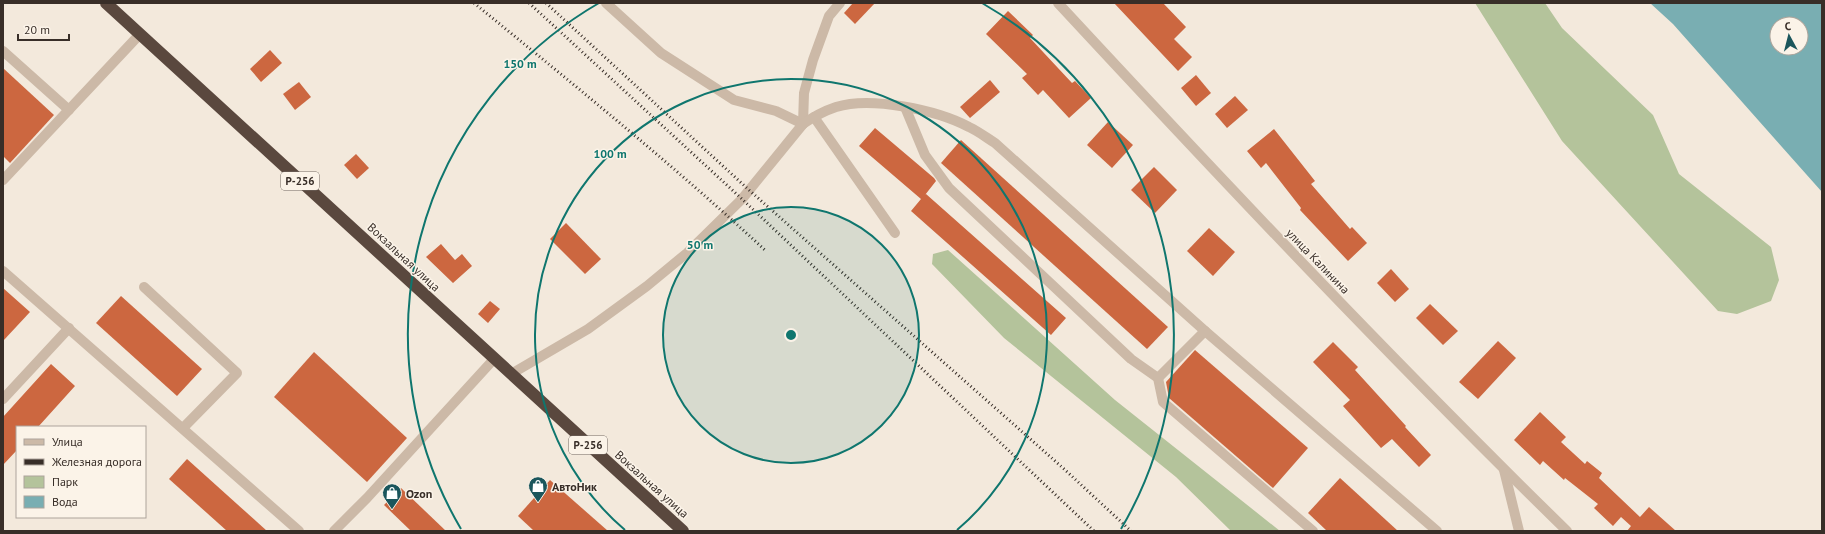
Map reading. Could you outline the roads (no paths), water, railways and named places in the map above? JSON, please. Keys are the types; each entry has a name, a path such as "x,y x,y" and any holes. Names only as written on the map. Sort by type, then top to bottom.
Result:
{"highway":[{"name":"Вокзальная улица","path":"106,3 683,531"}],"street":[{"path":"606,3 661,53 734,100 776,111 803,124"},
{"path":"803,124 804,93 813,60 829,16 840,3"},
{"name":"улица Калинина","path":"1058,3 1250,210 1504,470 1567,531"},
{"path":"3,180 140,34"},
{"path":"3,51 69,110"},
{"path":"511,374 588,329 647,286 686,253 742,199 803,124 814,117 837,107 865,103 905,107 937,114 969,127 995,143 1206,331 1437,531"},
{"path":"905,107 925,155 949,188 1131,359 1158,378 1163,402 1314,531"},
{"path":"814,117 894,233"},
{"path":"3,271 299,531"},
{"path":"144,287 237,373 183,428"},
{"path":"3,398 69,328"},
{"path":"1158,378 1206,331"},
{"path":"334,531 367,498 494,359"},
{"path":"1504,470 1519,531"}],"water":[{"path":"1650,3 1822,3 1822,192 1673,24"}],"railway":[{"path":"474,3 585,94 731,219 766,251"},
{"path":"529,3 742,199 1094,531"},
{"path":"546,3 749,190 1063,468 1131,531"}],"place":[{"name":"АвтоНик","path":"538,503"},
{"name":"Ozon","path":"392,510"}]}
